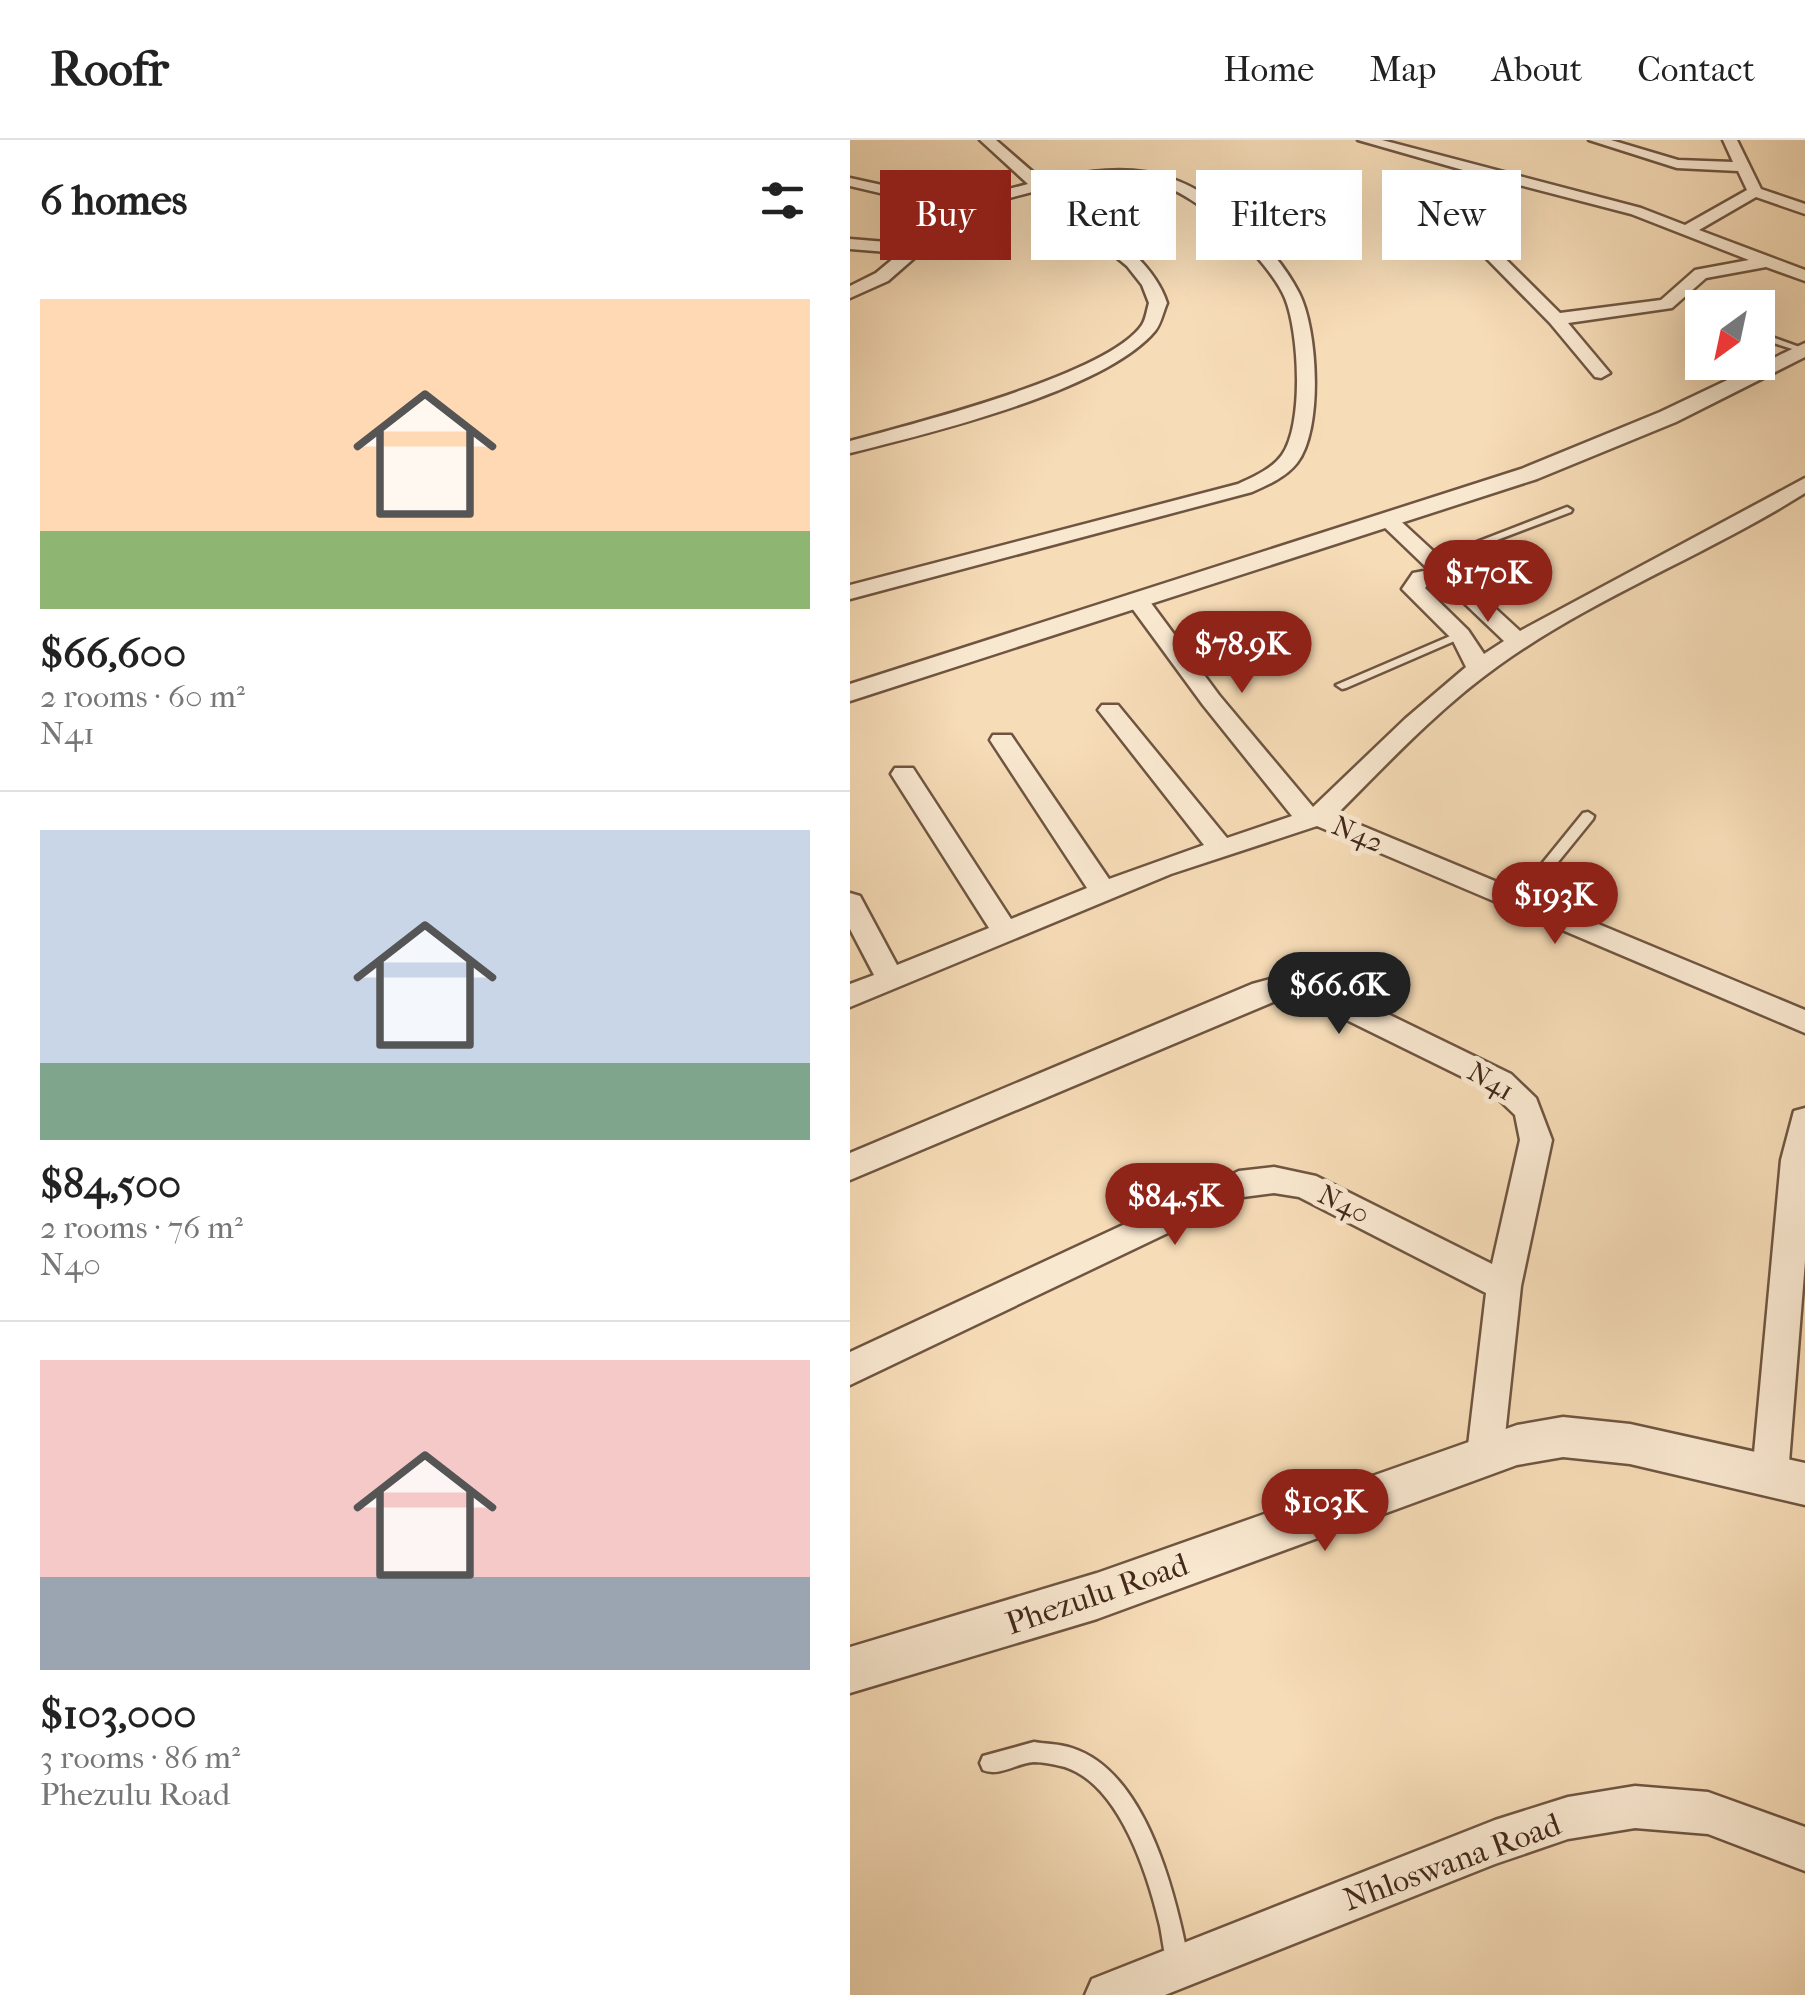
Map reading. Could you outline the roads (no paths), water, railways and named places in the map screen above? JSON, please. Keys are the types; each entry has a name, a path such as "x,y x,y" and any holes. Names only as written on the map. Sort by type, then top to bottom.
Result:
{"street":[{"path":"987,140 1031,178"},
{"path":"1364,140 1482,170"},
{"path":"1596,140 1677,164 1744,168"},
{"path":"1730,140 1756,192 1805,209"},
{"path":"1521,180 1636,210 1805,276"},
{"path":"850,182 880,189"},
{"path":"850,592 1245,488 1273,474 1290,458 1299,443 1303,418 1302,330 1294,298 1241,233 1176,186"},
{"path":"1689,228 1756,192"},
{"path":"850,244 880,246"},
{"path":"850,293 882,277 900,260"},
{"path":"850,447 1075,376 1118,356 1149,330 1157,316 1158,301 1152,287 1130,260"},
{"path":"1496,260 1556,319 1601,374"},
{"path":"1556,319 1666,304 1701,274 1770,261"},
{"path":"850,693 1562,462 1743,382 1804,350"},
{"path":"1137,600 1210,700 1313,818 1450,693 1518,642 1800,493"},
{"path":"1387,519 1518,642"},
{"path":"1436,568 1412,588 1462,634 1472,648 1479,671"},
{"path":"1110,710 1142,753 1187,802 1220,849"},
{"path":"1002,740 1104,892"},
{"path":"904,774 1006,933"},
{"name":"N42","path":"850,996 1104,892 1313,818 1805,1022"},
{"path":"850,903 891,980"},
{"name":"N41","path":"850,1167 1262,992 1285,986 1312,990 1500,1082 1523,1100 1534,1118 1536,1140 1504,1286 1485,1454"},
{"path":"1788,1480 1798,1240 1797,1160 1805,1120"},
{"name":"N40","path":"850,1368 1214,1194 1256,1182 1274,1180 1305,1185 1504,1286"},
{"name":"Phezulu Road","path":"850,1670 1097,1596 1485,1454 1563,1437 1630,1444 1788,1480"},
{"name":"Nhloswana Road","path":"1108,1995 1494,1842 1568,1818 1635,1807 1708,1813 1805,1849"}],"lane":[{"path":"1775,340 1804,350"},
{"path":"1739,380 1743,382"},
{"path":"1436,568 1567,510"},
{"path":"1342,685 1462,634"},
{"path":"1518,901 1588,816"},
{"path":"990,1763 1037,1749 1063,1753 1108,1780 1139,1835 1170,1914 1178,1967"}]}
